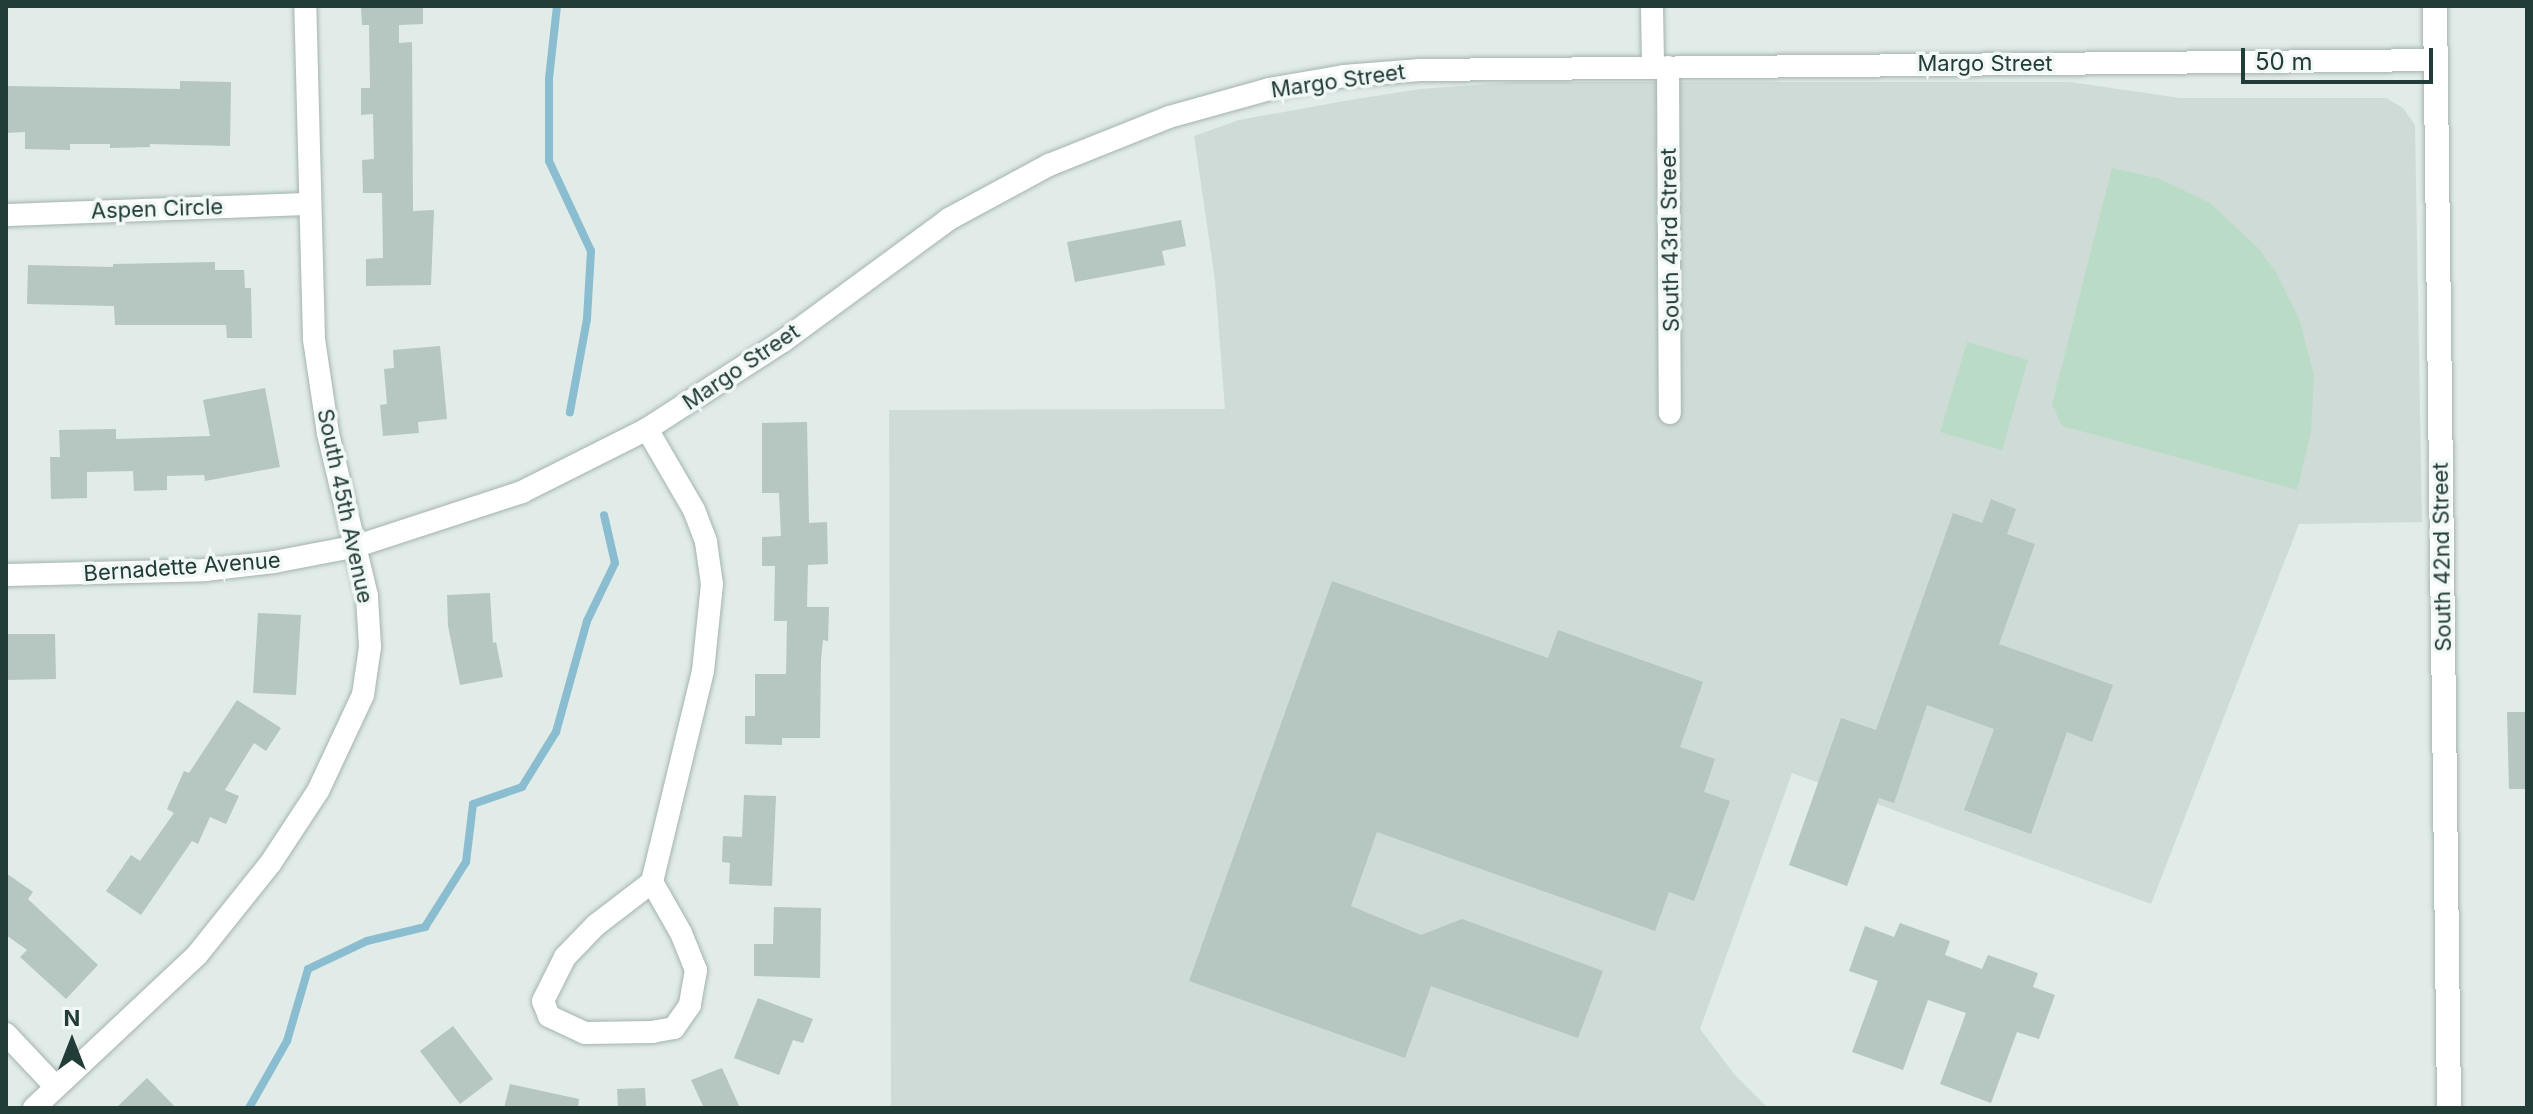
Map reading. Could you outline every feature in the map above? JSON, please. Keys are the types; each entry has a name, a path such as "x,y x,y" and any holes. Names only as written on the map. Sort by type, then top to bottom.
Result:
{"street":[{"name":"South 45th Avenue","path":"34,1108 197,955 270,864 318,791 363,695 370,647 367,596 328,433 314,339 305,6"},
{"name":"South 43rd Street","path":"1652,6 1660,66 1670,413"},
{"name":"South 42nd Street","path":"2435,6 2449,1108"},
{"name":"Margo Street","path":"357,546 522,492 647,429 783,341 949,219 1049,165 1169,117 1269,89 1344,76 1420,70 2436,60"},
{"name":"Aspen Circle","path":"6,215 309,204"},
{"path":"647,429 694,510 706,542 712,584 703,671 652,882 596,925 565,957 543,1001 549,1016 585,1033 652,1032 674,1028 690,1005 696,970 681,933 652,882"},
{"name":"Bernadette Avenue","path":"6,575 205,570 274,562 357,546"},
{"path":"6,1034 55,1086"}],"shaded area":[{"path":"1515,82 2070,82 2180,98 2386,98 2403,108 2415,125 2422,522 2299,524 2151,904 1792,773 1700,1029 1734,1074 1768,1108 891,1108 889,410 1225,409 1215,280 1194,136 1239,120 1350,100 1420,89"}],"green space":[{"path":"2112,168 2160,179 2210,203 2258,248 2276,272 2300,321 2314,376 2311,432 2297,490 2062,426 2052,404"},
{"path":"1967,342 2028,360 2002,450 1940,432"}],"building":[{"path":"361,6 423,6 423,24 399,25 399,43 412,42 413,211 434,210 431,285 366,286 366,259 383,258 382,193 363,193 362,160 374,159 373,114 361,115 361,88 370,88 369,25 362,25"},
{"path":"180,81 231,82 230,146 150,144 150,147 110,148 110,144 70,144 70,150 25,149 25,132 6,133 6,86 180,89"},
{"path":"1181,220 1186,246 1162,251 1165,265 1075,282 1067,242"},
{"path":"215,262 215,270 244,270 245,288 251,288 252,338 227,338 226,325 115,325 114,306 27,304 28,265 113,267 113,264"},
{"path":"440,346 447,419 418,422 419,433 383,436 380,405 387,404 384,369 394,368 393,350"},
{"path":"265,388 280,467 205,481 204,475 167,476 167,490 134,491 133,471 87,472 87,498 51,499 50,457 60,457 59,430 116,429 116,439 210,436 203,400"},
{"path":"807,422 809,523 827,522 828,564 808,565 807,607 829,607 828,641 823,640 821,660 820,738 782,738 782,745 745,744 745,716 755,716 755,674 786,674 787,621 774,621 775,566 762,566 762,537 781,536 779,493 762,493 762,423"},
{"path":"1991,499 2016,509 2007,534 2035,544 1999,644 2113,685 2092,742 2067,732 2031,834 1964,810 1994,729 1927,705 1894,803 1879,798 1847,886 1789,865 1841,718 1876,730 1953,513 1982,523"},
{"path":"1332,581 1548,658 1558,630 1703,682 1680,747 1715,759 1704,792 1730,801 1694,901 1669,892 1655,931 1377,832 1351,906 1421,935 1462,919 1603,971 1578,1038 1431,986 1405,1058 1189,981"},
{"path":"490,593 493,643 496,642 503,677 460,685 448,626 447,595"},
{"path":"258,613 301,615 296,695 253,693"},
{"path":"6,634 55,634 56,679 6,680"},
{"path":"237,700 281,728 266,751 254,743 225,790 239,796 226,824 210,817 198,844 192,841 141,915 106,891 131,855 140,861 174,813 167,809 184,771 189,773"},
{"path":"2507,712 2527,712 2527,789 2509,789"},
{"path":"744,795 776,796 772,886 729,884 730,863 722,862 723,836 742,837"},
{"path":"6,873 33,892 28,899 98,965 66,999 20,957 27,950 6,935"},
{"path":"774,907 821,908 820,978 754,976 754,944 773,944"},
{"path":"1900,923 1950,941 1945,955 1982,969 1988,955 2038,973 2033,987 2055,995 2039,1039 2017,1032 1991,1103 1940,1084 1966,1013 1928,1000 1903,1070 1852,1052 1878,981 1849,971 1865,926 1894,937"},
{"path":"758,998 813,1019 803,1043 793,1040 779,1075 734,1058"},
{"path":"453,1026 493,1079 460,1104 420,1051"},
{"path":"722,1068 740,1108 704,1108 691,1080"},
{"path":"147,1078 176,1108 116,1108"},
{"path":"510,1084 579,1099 578,1108 504,1108"},
{"path":"645,1088 646,1108 618,1108 617,1089"}],"waterway":[{"path":"557,6 549,79 549,161 591,251 587,319 570,412"},
{"path":"249,1108 287,1041 308,969 367,941 425,927 466,862 473,804 522,787 556,732 587,621 615,563 604,515"}]}
